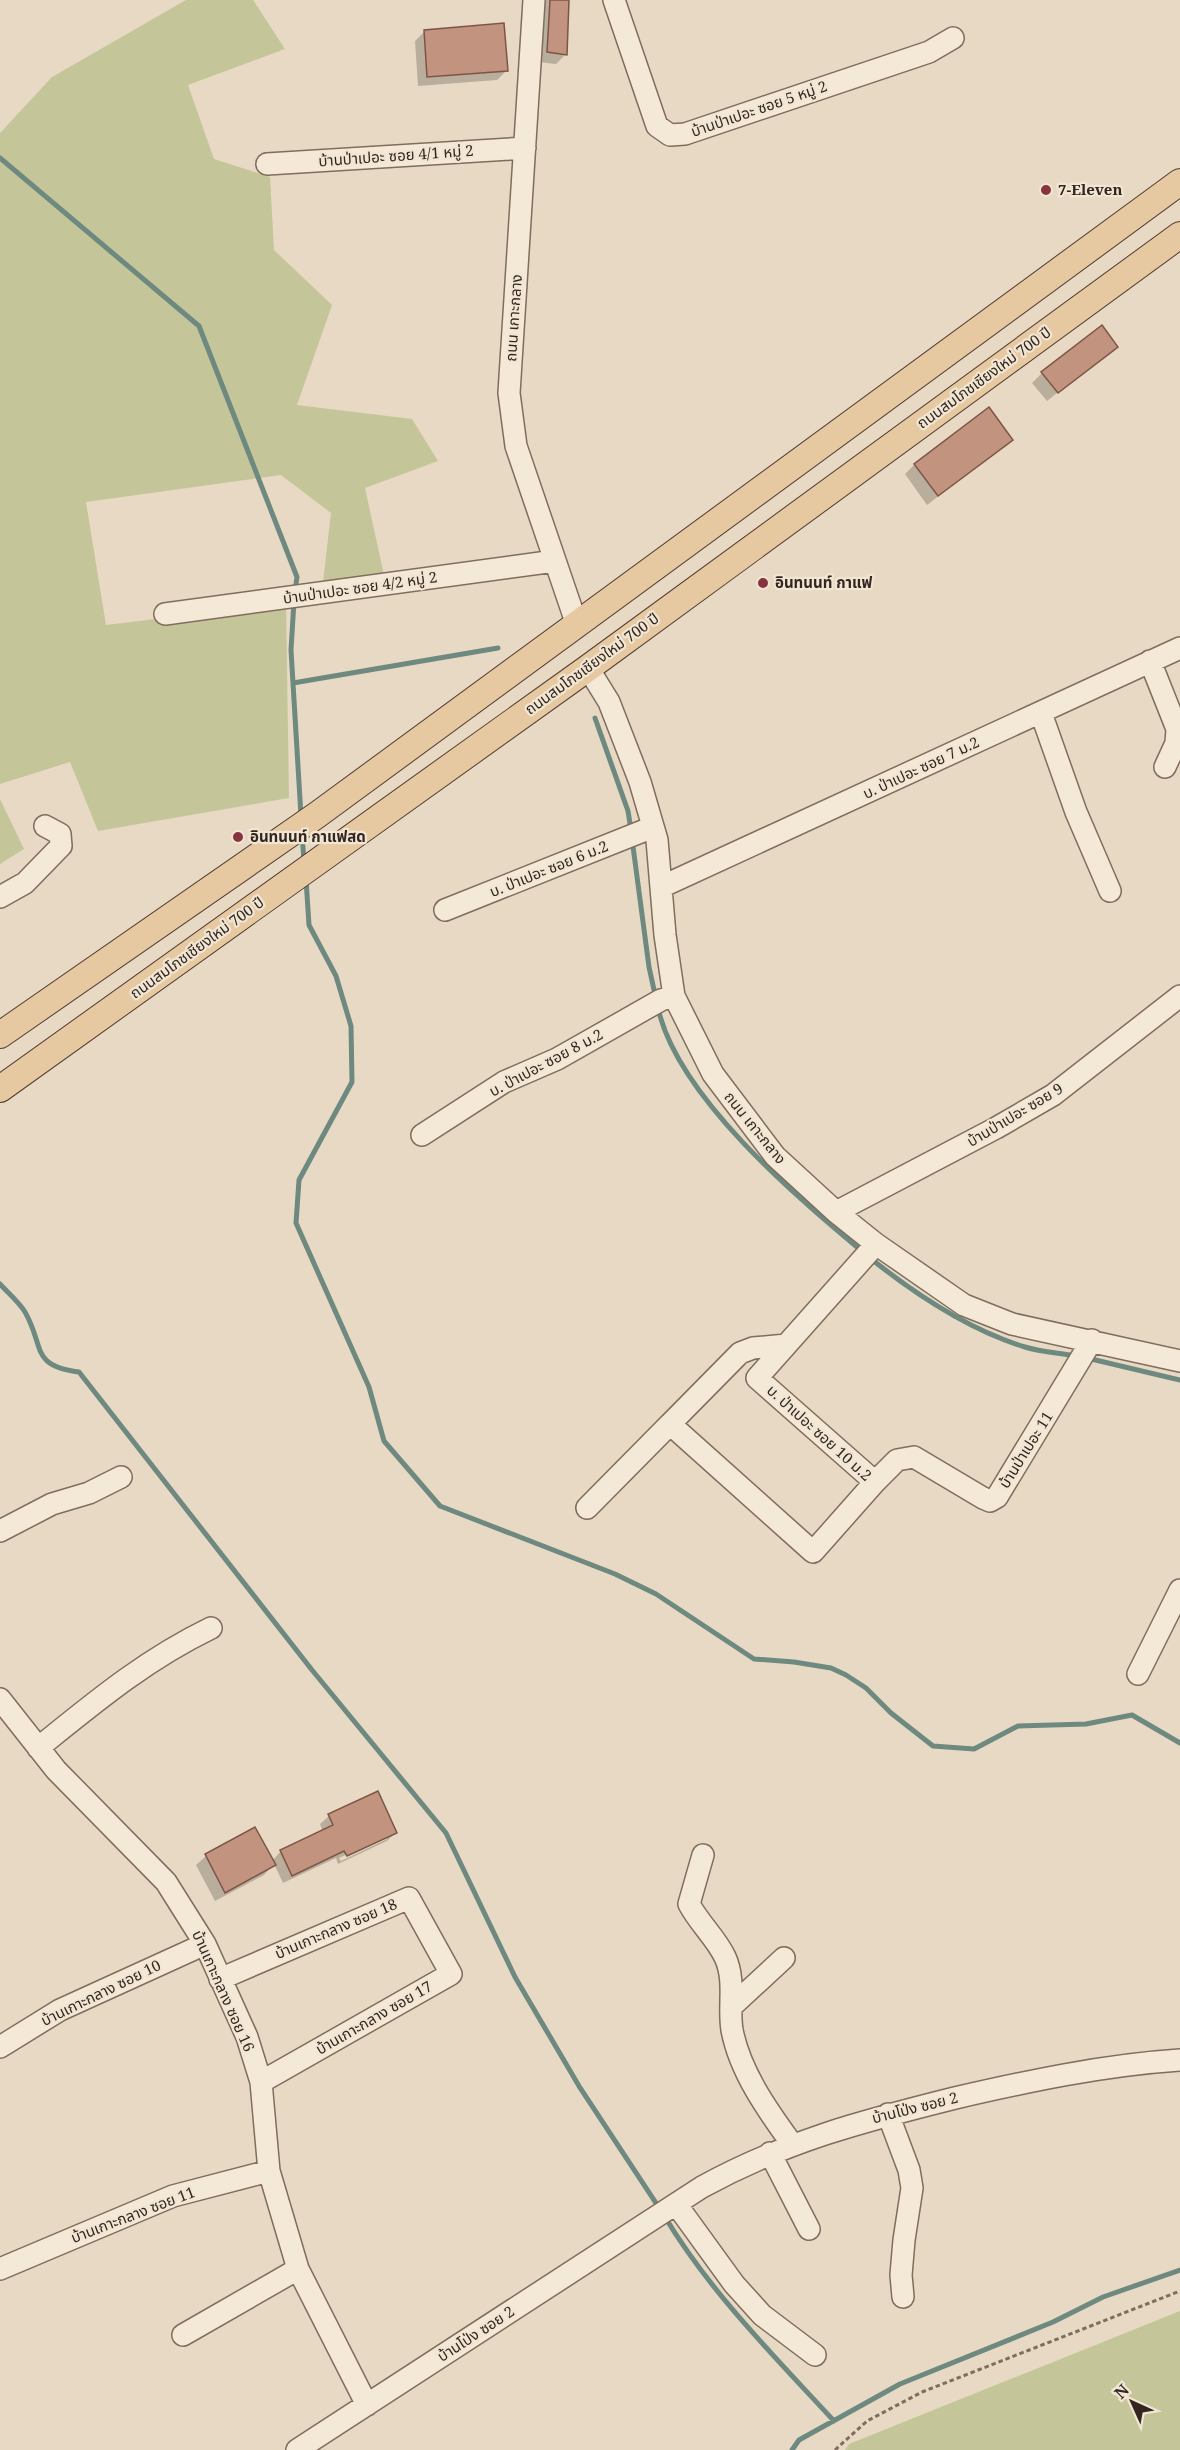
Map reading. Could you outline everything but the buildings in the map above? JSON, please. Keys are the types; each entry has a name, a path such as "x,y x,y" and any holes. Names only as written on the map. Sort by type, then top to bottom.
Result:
{"main road":[{"path":"0,1035 279,843 1180,182"},
{"name":"ถนนสมโภชเชียงใหม่ 700 ปี","path":"0,1089 588,668 1180,235"}],"street":[{"name":"ถนน เกาะกลาง","path":"534,0 508,393 516,446 577,625"},
{"name":"บ้านป่าเปอะ ซอย 5 หมู่ 2","path":"614,0 657,126 670,135 685,134 928,52 953,38"},
{"name":"บ้านป่าเปอะ ซอย 4/1 หมู่ 2","path":"267,164 525,148"},
{"name":"บ้านป่าเปอะ ซอย 4/2 หมู่ 2","path":"165,615 555,561"},
{"name":"บ. ป่าเปอะ ซอย 7 ม.2","path":"661,887 1180,648"},
{"path":"1150,662 1177,729 1176,743 1165,767"},
{"name":"ถนน เกาะกลาง","path":"588,668 609,702 640,782 657,840 661,887 662,1000 775,1156 836,1212 870,1252 964,1305 1086,1352 1180,1361"},
{"path":"1041,713 1076,812 1110,891"},
{"path":"0,897 25,883 61,846 60,834 45,826"},
{"name":"บ. ป่าเปอะ ซอย 6 ม.2","path":"445,910 653,827"},
{"name":"บ้านป่าเปอะ ซอย 9","path":"836,1212 996,1128 1053,1095 1180,996"},
{"name":"บ. ป่าเปอะ ซอย 8 ม.2","path":"422,1136 504,1082 558,1059 662,1000"},
{"name":"บ. ป่าเปอะ ซอย 10 ม.2","path":"670,1424 813,1552 875,1482 757,1378 870,1252"},
{"path":"587,1508 740,1353 753,1348 786,1345"},
{"name":"บ้านป่าเปอะ 11","path":"875,1482 897,1460 914,1457 990,1501 1004,1486 1086,1352"},
{"path":"0,1531 52,1504 89,1492 121,1477"},
{"path":"1138,1674 1180,1590"},
{"path":"38,1748 128,1675 171,1647 211,1628"},
{"name":"บ้านเกาะกลาง ซอย 16","path":"0,1699 56,1770 166,1882 205,1944 247,2037 261,2082 269,2171 298,2269 367,2405"},
{"path":"703,1855 689,1904 726,1958 731,1974 731,2007 736,2047 753,2084 792,2144"},
{"name":"บ้านเกาะกลาง ซอย 18","path":"220,1979 409,1898 432,1939"},
{"name":"บ้านเกาะกลาง ซอย 17","path":"261,2082 451,1974 432,1939"},
{"name":"บ้านเกาะกลาง ซอย 10","path":"0,2047 60,2010 205,1944"},
{"path":"731,2007 784,1958"},
{"name":"บ้านโป่ง ซอย 2","path":"297,2450 666,2210 740,2166 825,2132 888,2114 1018,2083 1180,2060"},
{"path":"888,2114 909,2170 912,2188 901,2275 903,2297"},
{"path":"770,2153 809,2229"},
{"name":"บ้านเกาะกลาง ซอย 11","path":"0,2269 173,2196 269,2171"},
{"path":"666,2210 762,2315 815,2355"},
{"path":"183,2335 298,2269"}],"path":[{"path":"835,2450 867,2421 913,2396 1037,2345 1180,2291"}],"green space":[{"path":"186,0 253,0 285,49 188,85 214,159 270,177 274,250 332,305 297,405 412,419 438,461 365,488 384,575 323,582 331,513 281,475 86,502 106,625 286,603 289,798 98,831 70,762 0,784 0,133 52,77"},
{"path":"0,799 24,849 0,864"},
{"path":"1180,2311 1180,2450 845,2450 849,2444"}],"waterway":[{"path":"0,158 199,326 297,577 295,591"},
{"path":"294,601 291,650 301,816"},
{"path":"293,683 498,648"},
{"path":"595,718 628,811 631,830"},
{"path":"302,834 304,861"},
{"path":"632,839 649,967 656,999"},
{"path":"306,879 309,925 336,976 351,1026 352,1082 299,1180 296,1223 369,1387 384,1441 440,1506 615,1574 656,1594 754,1659 831,1668 846,1675 866,1688 891,1713 933,1746 974,1749 1018,1726 1086,1724 1132,1715 1180,1743"},
{"path":"658,1008 669,1041 688,1075 713,1109 773,1173 863,1252"},
{"path":"870,1258 943,1310 983,1331 1031,1349 1075,1356"},
{"path":"0,1284 25,1312 46,1360 63,1369 79,1372 312,1670 446,1833 515,1977 579,2086 660,2209"},
{"path":"1087,1358 1180,1380"},
{"path":"665,2217 702,2272 723,2298 834,2421"},
{"path":"792,2450 799,2440 900,2384 1053,2322 1103,2297 1180,2270"}],"place":[{"name":"7-Eleven","path":"1046,190"},
{"name":"อินทนนท์ กาแฟ","path":"763,583"},
{"name":"อินทนนท์ กาแฟสด","path":"238,837"}]}
